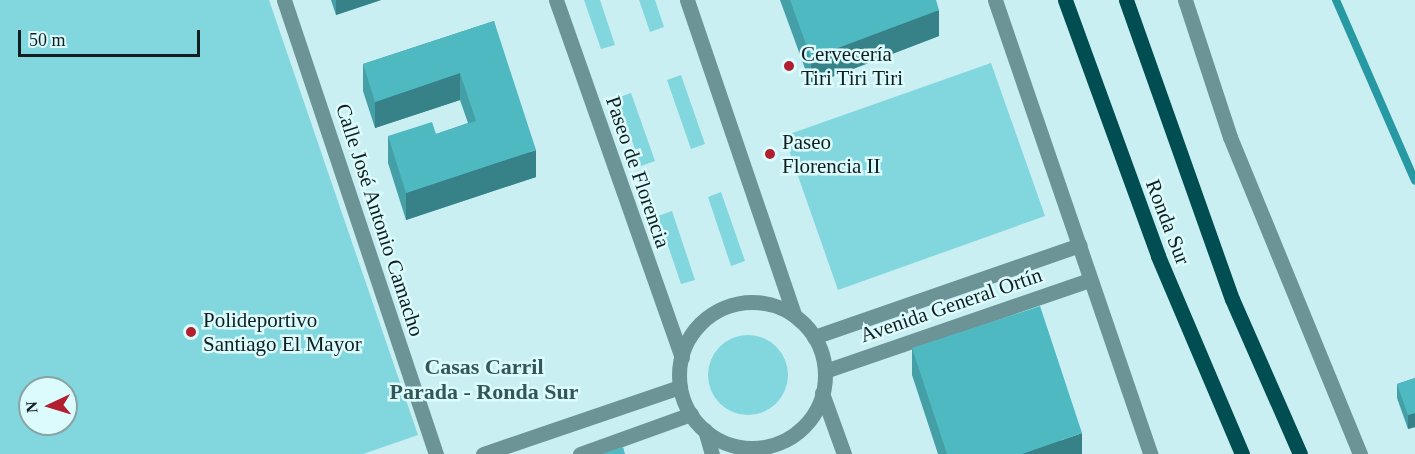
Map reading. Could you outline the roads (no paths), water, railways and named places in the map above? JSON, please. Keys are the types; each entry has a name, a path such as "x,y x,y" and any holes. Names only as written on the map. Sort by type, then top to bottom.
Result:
{"main road":[{"name":"Ronda Sur","path":"1065,0 1158,256 1242,454"},
{"name":"Ronda Sur","path":"1126,0 1232,299 1300,454"}],"street":[{"name":"Calle José Antonio Camacho","path":"284,0 436,454"},
{"name":"Paseo de Florencia","path":"556,0 682,357"},
{"path":"687,0 794,315"},
{"path":"995,0 1150,454"},
{"path":"1185,0 1230,136 1360,454"},
{"name":"Avenida General Ortín","path":"814,337 1079,245"},
{"name":"Avenida General Ortín","path":"825,371 1090,280"},
{"path":"749,302 773,305 794,315 814,337 825,371 822,393 808,422 782,441 766,446 734,445 705,430 691,414 680,387 682,357 695,329 720,310 749,302"},
{"path":"483,454 680,387"},
{"path":"822,393 844,454"},
{"path":"580,454 691,414"},
{"path":"705,430 712,454"}],"waterway":[{"path":"1336,0 1415,181"}],"place":[{"name":"Cervecería Tiri Tiri Tiri","path":"789,66"},
{"name":"Paseo Florencia II","path":"770,154"},
{"name":"Polideportivo Santiago El Mayor","path":"191,332"}],"district":[{"name":"Casas Carril Parada - Ronda Sur","path":"484,378"}]}
